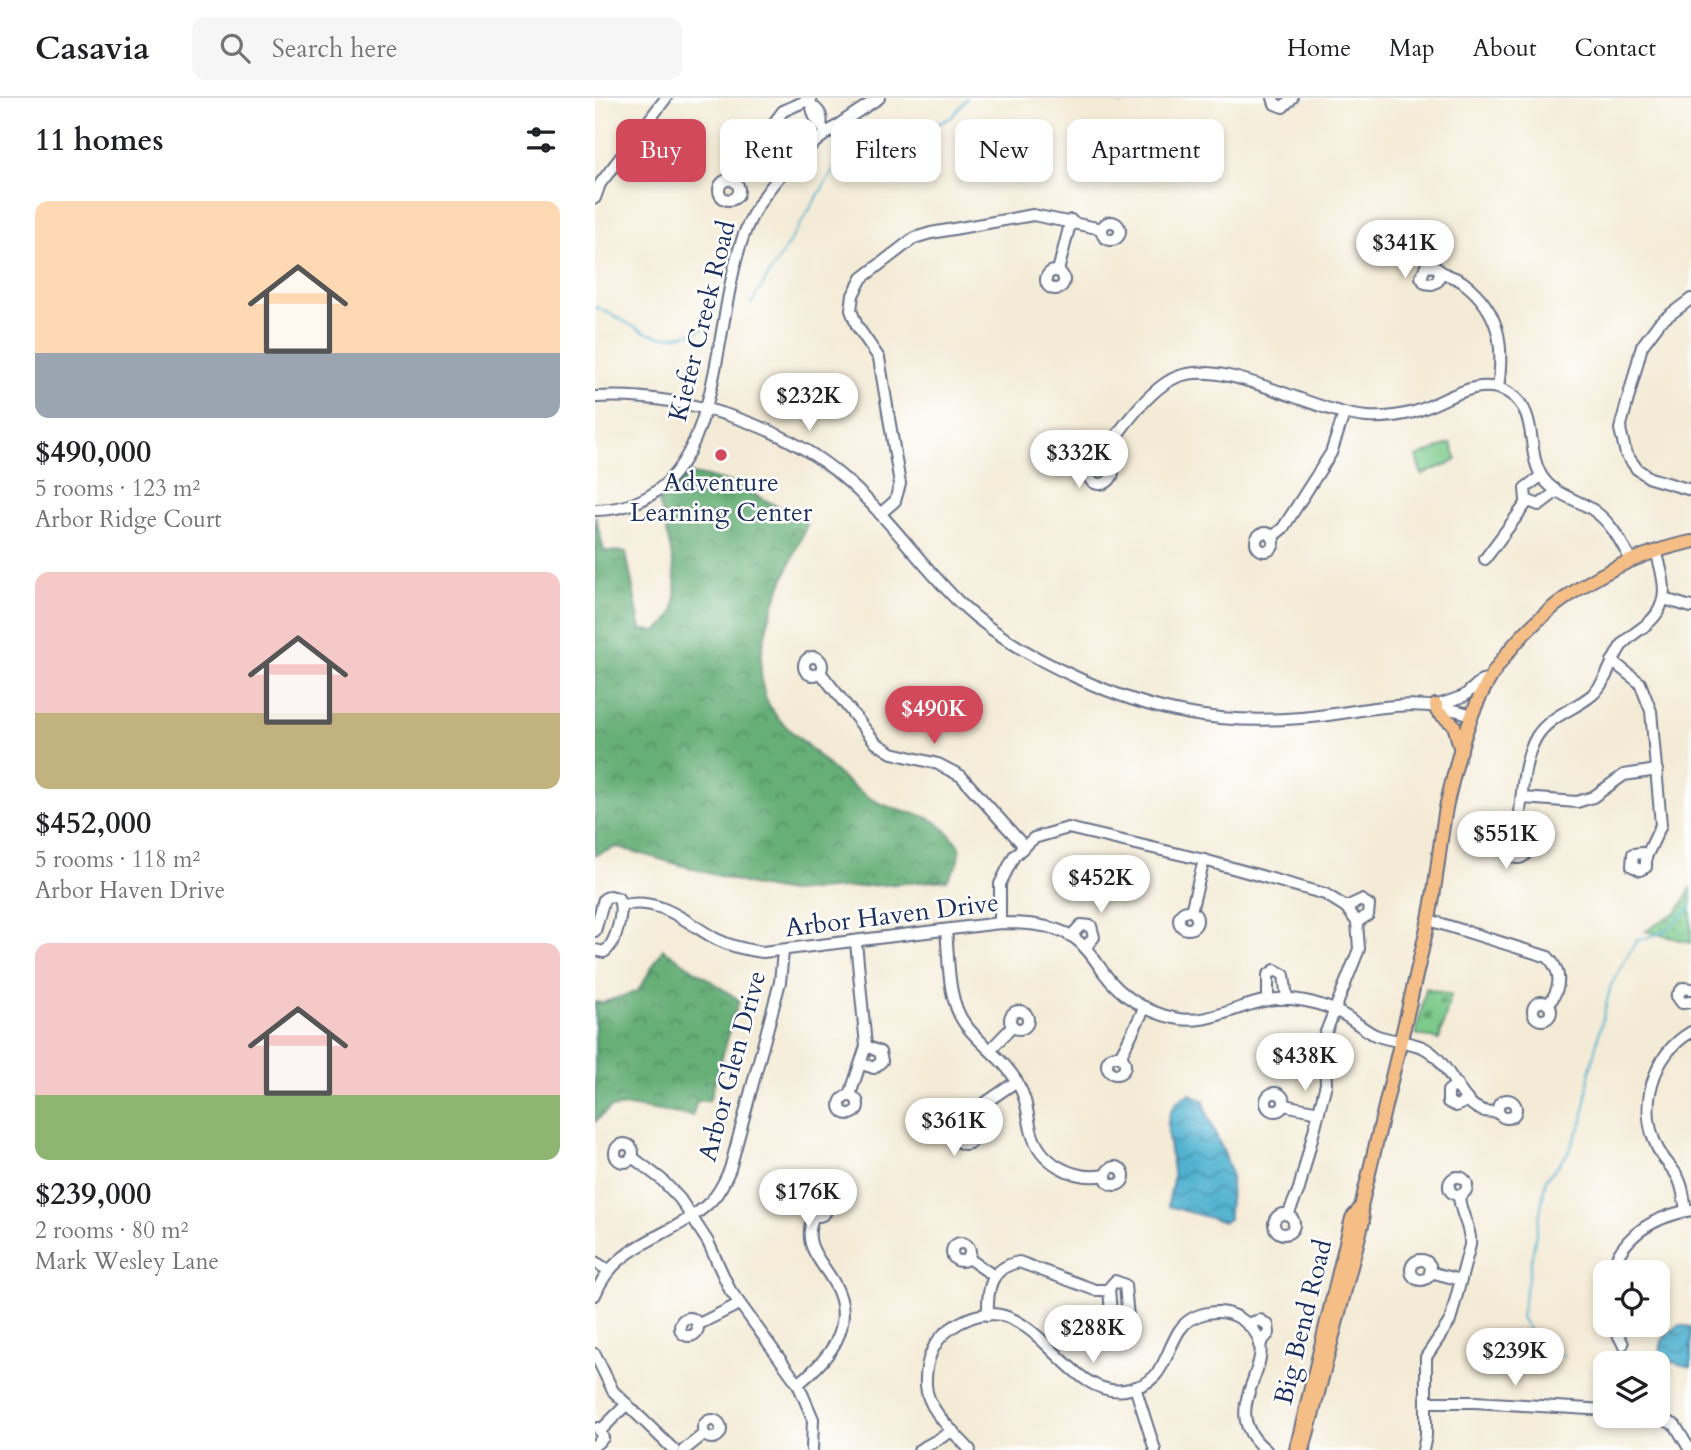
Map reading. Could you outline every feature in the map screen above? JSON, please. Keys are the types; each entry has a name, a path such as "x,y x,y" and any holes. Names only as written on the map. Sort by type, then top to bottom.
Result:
{"main road":[{"name":"Big Bend Road","path":"1303,1450 1363,1221 1361,1207 1429,920 1448,802 1472,715 1490,679 1508,652 1542,618 1585,585 1631,560 1691,542"},
{"path":"1436,705 1437,711 1454,725 1462,753"},
{"name":"Big Bend Road","path":"1296,1450 1352,1218 1361,1207"}],"street":[{"path":"595,198 600,184 666,98"},
{"name":"Kiefer Creek Road","path":"595,510 630,505 661,488 684,464 692,451 705,409 739,250 751,220 784,170 823,129 879,98"},
{"path":"1273,98 1275,104 1283,107 1289,105 1291,98"},
{"path":"777,119 783,111 810,101 810,112 816,124 823,129"},
{"path":"880,514 895,501 900,484 879,358 857,326 851,310 853,295 862,278 921,235 1033,215 1070,220 1102,229"},
{"path":"1058,271 1070,220"},
{"path":"1440,272 1463,282 1490,314 1502,341 1498,388"},
{"path":"1691,299 1660,322 1642,346 1620,429 1626,454 1637,468 1650,478 1691,490"},
{"path":"1103,458 1110,444 1160,388 1189,374 1214,372 1344,414 1367,417 1395,416 1416,411 1469,389 1498,388 1509,393 1523,408 1541,476 1556,492 1602,517 1631,560"},
{"path":"595,397 630,398 705,409 752,423 813,453 846,479 943,584 984,624 1053,667 1141,705 1213,719 1244,721 1305,718 1393,705 1436,705 1472,715"},
{"path":"1272,537 1283,528 1331,453 1344,414"},
{"path":"1485,559 1528,501 1525,488 1541,476"},
{"path":"1528,501 1539,505 1556,492"},
{"path":"1517,840 1528,760 1536,739 1552,720 1597,690 1622,644 1651,621 1664,599 1663,575 1656,551"},
{"path":"1664,599 1691,607"},
{"path":"1612,661 1640,683 1647,696 1661,825 1646,857"},
{"path":"820,672 876,743 892,753 938,764 961,776 1023,845"},
{"path":"1436,705 1464,696 1482,680 1490,679"},
{"path":"1523,798 1577,802 1599,794 1624,775 1657,769"},
{"path":"1000,923 1000,884 1023,845 1044,833 1068,828 1204,860 1325,894 1346,907 1357,922 1360,940 1357,958 1333,1010 1324,1037 1327,1074 1299,1189 1288,1215"},
{"path":"1191,911 1204,860"},
{"name":"Arbor Haven Drive","path":"595,931 604,899 614,896 621,905 647,903 681,916 729,945 763,952 783,952 1000,923 1035,925 1071,936 1086,948 1125,996 1145,1007 1176,1019 1190,1019 1268,1000 1287,999 1333,1010 1375,1035 1422,1047 1440,1058 1467,1101"},
{"path":"1346,907 1361,900 1369,905 1369,915 1357,922"},
{"path":"595,950 604,952 610,948 621,905"},
{"path":"1429,920 1548,957 1559,973 1558,989 1548,1005"},
{"path":"1071,936 1081,925 1091,926 1094,937 1086,948"},
{"path":"946,930 958,1014 1017,1081 1027,1105 1031,1131 1041,1152 1057,1166 1075,1174 1106,1175"},
{"path":"850,1095 866,1045 856,942"},
{"name":"Arbor Glen Drive","path":"595,1296 608,1270 635,1246 690,1216 719,1193 730,1169 780,982 783,952"},
{"path":"1268,1000 1268,975 1275,970 1284,975 1287,999"},
{"path":"1690,1004 1682,1003 1677,996 1681,989 1691,989"},
{"path":"1120,1057 1145,1007"},
{"path":"991,1049 1013,1026"},
{"path":"1617,1260 1624,1247 1644,1226 1662,1217 1689,1210 1678,1177 1655,1141 1649,1110 1652,1084 1661,1062 1675,1044 1691,1032"},
{"path":"862,1064 874,1068 882,1061 880,1052 866,1045"},
{"path":"969,1127 985,1103 1017,1081"},
{"path":"1457,1084 1448,1091 1448,1102 1456,1106 1467,1101 1481,1111 1498,1111"},
{"path":"1284,1105 1319,1112"},
{"path":"632,1157 672,1189 708,1242 739,1304 798,1384 813,1419 811,1450"},
{"path":"1423,1450 1426,1436 1426,1357 1450,1321 1471,1239 1460,1212 1459,1195"},
{"path":"798,1384 824,1363 836,1344 842,1326 842,1305 836,1285 811,1250 809,1227 814,1215"},
{"path":"968,1258 994,1276"},
{"path":"595,1262 608,1270"},
{"path":"988,1315 988,1290 994,1276 1009,1264 1027,1262 1095,1290 1109,1290"},
{"path":"1430,1272 1461,1280"},
{"path":"697,1325 739,1304"},
{"path":"970,1450 928,1398 928,1360 950,1329 988,1315 1016,1320 1029,1328 1086,1380 1113,1390 1135,1387 1163,1368 1179,1330 1197,1316 1222,1312 1236,1316 1247,1324 1259,1345 1258,1371 1247,1392 1244,1414 1249,1432 1266,1450"},
{"path":"1247,1324 1260,1320 1268,1325 1269,1333 1259,1345"},
{"path":"1619,1337 1623,1344"},
{"path":"595,1354 607,1381 674,1450"},
{"path":"1135,1387 1155,1450"},
{"path":"1426,1402 1475,1402 1593,1409"},
{"path":"595,1445 603,1438 598,1429 627,1404"},
{"path":"1670,1422 1684,1427 1690,1447"},
{"path":"919,1450 953,1431"},
{"path":"684,1450 704,1434"}],"green space":[{"path":"1451,443 1457,460 1422,475 1416,457"},
{"path":"689,473 730,482 808,522 779,591 763,644 761,669 764,692 782,723 855,788 874,801 933,820 949,834 960,847 958,863 947,880 790,892 751,885 617,847 595,855 595,515 604,551 626,552 641,630 657,631 672,616 675,597 671,554 658,499"},
{"path":"1691,888 1691,943 1646,931 1678,911"},
{"path":"663,949 739,1000 709,1101 697,1101 692,1116 628,1106 610,1108 595,1122 595,1002 602,1003 638,991"},
{"path":"1426,988 1451,995 1439,1040 1416,1034"}],"water":[{"path":"1190,1094 1204,1101 1230,1170 1229,1219 1224,1222 1168,1206 1173,1176 1168,1138 1169,1117 1179,1100"},
{"path":"1680,1325 1691,1327 1691,1367 1670,1362 1670,1351 1661,1351 1661,1343 1665,1337 1670,1337 1670,1332"}],"waterway":[{"path":"751,304 835,168 855,142 883,139 903,141 952,117 967,98"},
{"path":"1111,98 1119,104 1141,98"},
{"path":"595,307 657,336 685,335 704,329"},
{"path":"1565,1356 1550,1351 1539,1342 1521,1317 1546,1179 1568,1153 1583,1121 1590,1070 1611,985 1636,941 1664,932 1691,908"}],"place":[{"name":"Adventure Learning Center","path":"721,455"}]}
